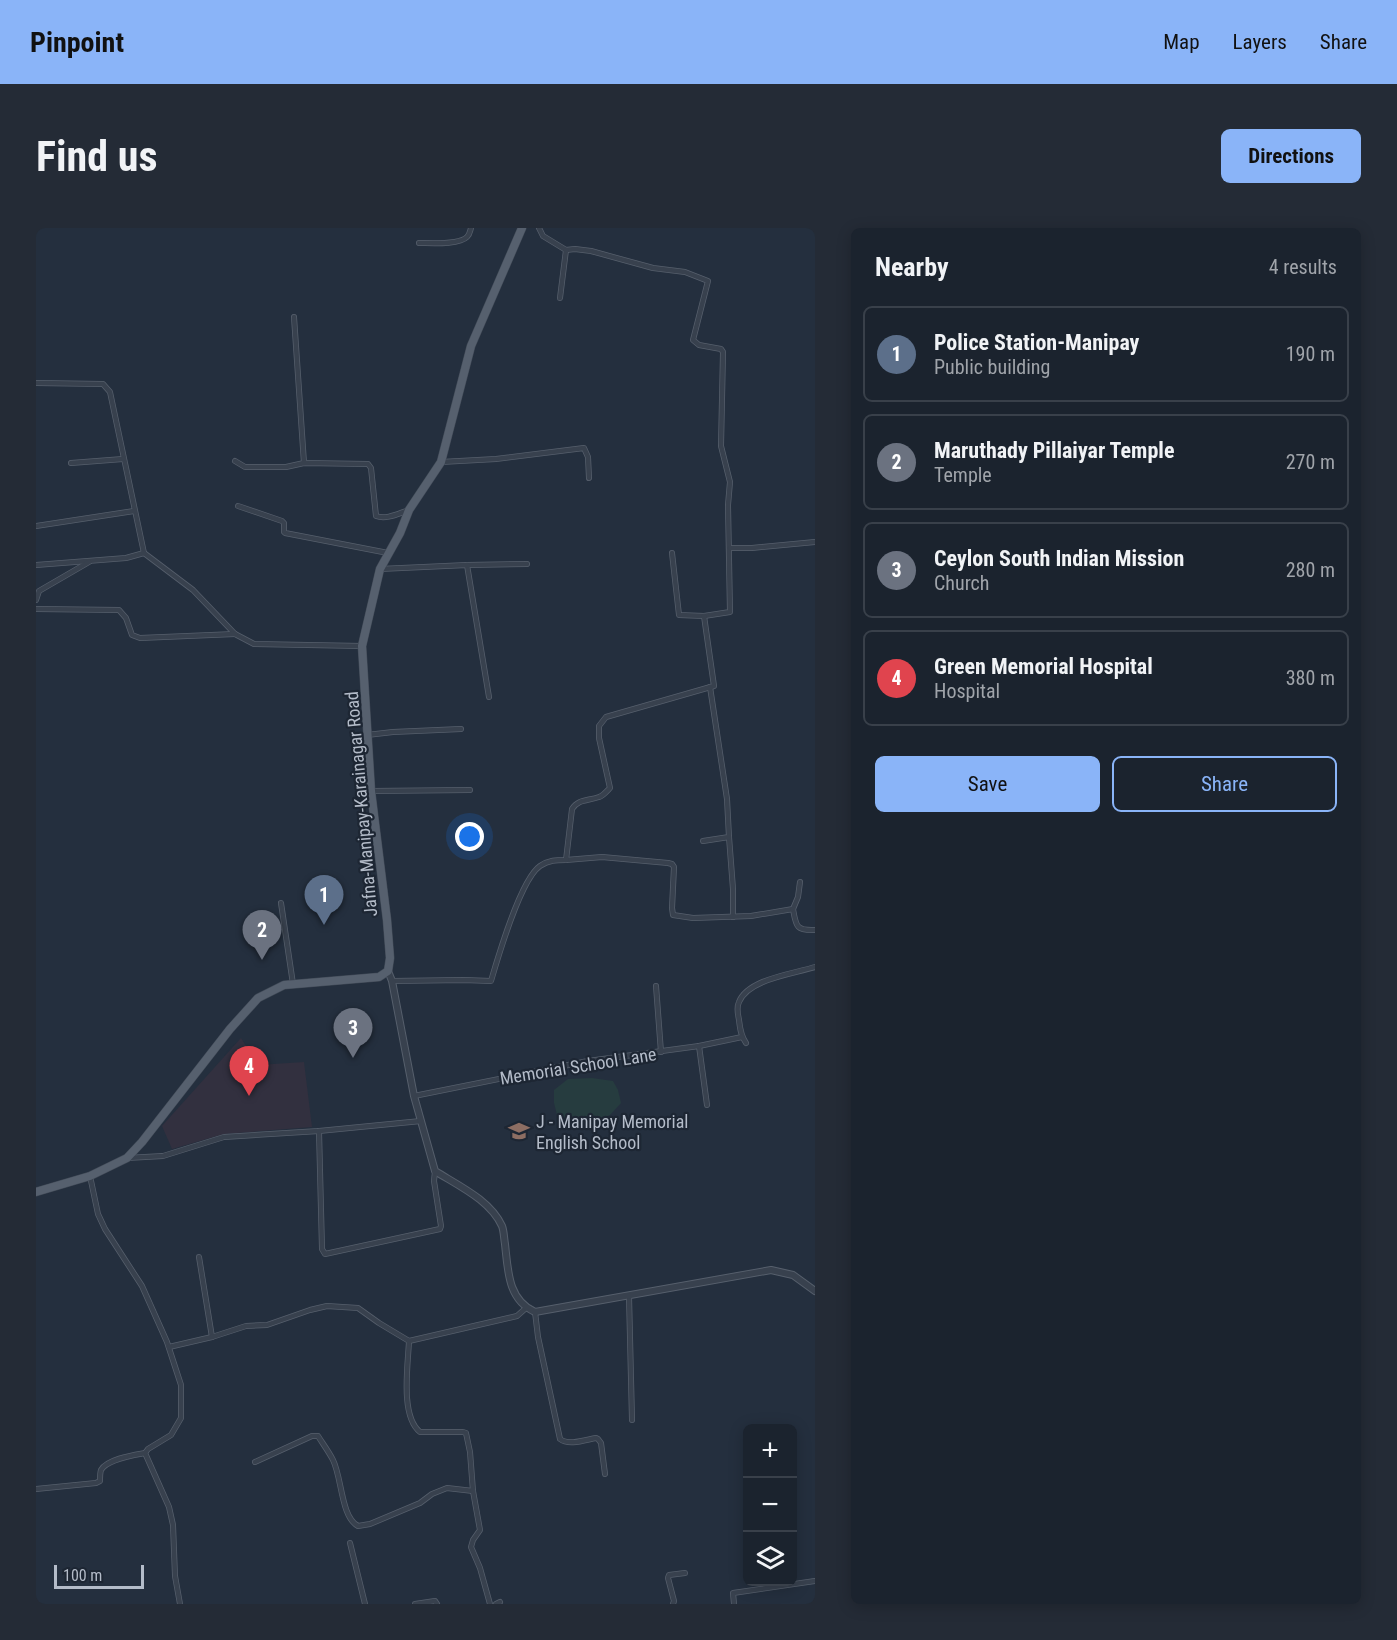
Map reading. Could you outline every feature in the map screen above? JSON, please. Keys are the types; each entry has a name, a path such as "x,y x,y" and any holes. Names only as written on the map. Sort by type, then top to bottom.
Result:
{"main road":[{"name":"Jafna-Manipay-Karainagar Road","path":"388,971 390,958 387,920 371,791 362,646 380,569 400,534 409,510 441,462 471,346 522,228"},
{"path":"36,1192 90,1176 127,1158 230,1029 258,998 284,985 379,977 388,971"}],"street":[{"path":"419,243 452,242 466,238 471,228"},
{"path":"539,228 543,236 566,250 591,251 653,268 685,272 708,281 693,340 699,345 720,349 723,352 721,446 730,482 728,505 730,612 704,616 679,615 672,553"},
{"path":"560,298 566,250"},
{"path":"294,317 304,463"},
{"path":"36,383 103,384 110,392 144,554 192,590 235,634 254,644 362,646"},
{"path":"441,462 496,459 585,448 588,457 588,478"},
{"path":"70,463 123,459"},
{"path":"235,461 245,467 286,467 304,463 368,464 371,468 376,516 388,517 409,510"},
{"path":"238,506 282,521 285,533 389,553"},
{"path":"36,526 134,511"},
{"path":"730,548 815,542"},
{"path":"36,566 126,558 144,554"},
{"path":"36,600 39,591 92,560"},
{"path":"380,569 527,564"},
{"path":"467,565 489,697"},
{"path":"36,609 119,610 126,618 132,635 140,638 235,634"},
{"path":"566,860 572,809 575,804 601,797 610,788 599,738 599,726 606,717 714,686 704,616"},
{"path":"710,687 727,799 733,917"},
{"path":"367,735 461,729"},
{"path":"371,791 470,790"},
{"path":"703,841 729,837"},
{"path":"392,981 491,981 519,896 537,867 551,860 602,857 672,864 674,915 693,918 733,917 793,909"},
{"path":"800,882 798,897 793,909 795,924 799,929 815,930"},
{"path":"281,903 292,984"},
{"path":"746,1043 742,1036 737,1010 739,1001 746,991 762,982 815,967"},
{"path":"319,1131 322,1248 325,1254 440,1229 434,1181 435,1171 414,1096 392,981 388,971"},
{"path":"656,986 662,1052"},
{"name":"Memorial School Lane","path":"414,1096 588,1061 699,1046 742,1036"},
{"path":"699,1046 707,1105"},
{"path":"127,1158 163,1156 224,1137 421,1121"},
{"path":"435,1171 489,1206 494,1213 503,1228 508,1274 516,1298 526,1308 535,1312 771,1270 793,1275 815,1291"},
{"path":"36,1490 96,1483 100,1481 101,1470 106,1465 122,1458 145,1453 171,1435 182,1418 181,1385 169,1347 142,1286 105,1229 98,1214 90,1176"},
{"path":"199,1257 212,1337"},
{"path":"628,1296 632,1420"},
{"path":"169,1347 246,1326 267,1325 327,1306 358,1308 409,1341 516,1316 526,1308"},
{"path":"535,1312 560,1439 567,1443 598,1439 601,1443 605,1474"},
{"path":"409,1341 406,1399 415,1428 420,1432 466,1433 480,1530 472,1540 471,1547 480,1568 490,1604"},
{"path":"255,1462 312,1436 318,1436 333,1459 340,1478 346,1511 352,1522 358,1526 370,1524 420,1503 432,1494 447,1488 473,1491"},
{"path":"145,1453 169,1507 173,1525 175,1576 180,1604"},
{"path":"350,1543 364,1604"},
{"path":"673,1604 669,1575 685,1573"},
{"path":"734,1604 733,1593 815,1581"},
{"path":"415,1604 435,1601 437,1604"}],"shaded area":[{"path":"241,1038 258,1065 304,1062 312,1127 224,1134 172,1149 162,1126"}],"green space":[{"path":"592,1078 613,1081 621,1103 610,1115 582,1126 566,1124 557,1115 554,1090 568,1079"}],"place":[{"name":"Police Station-Manipay","path":"324,925"},
{"name":"Maruthady Pillaiyar Temple","path":"262,960"},
{"name":"Ceylon South Indian Mission","path":"353,1058"},
{"name":"Green Memorial Hospital","path":"249,1096"},
{"name":"J - Manipay Memorial English School","path":"519,1131"}]}
